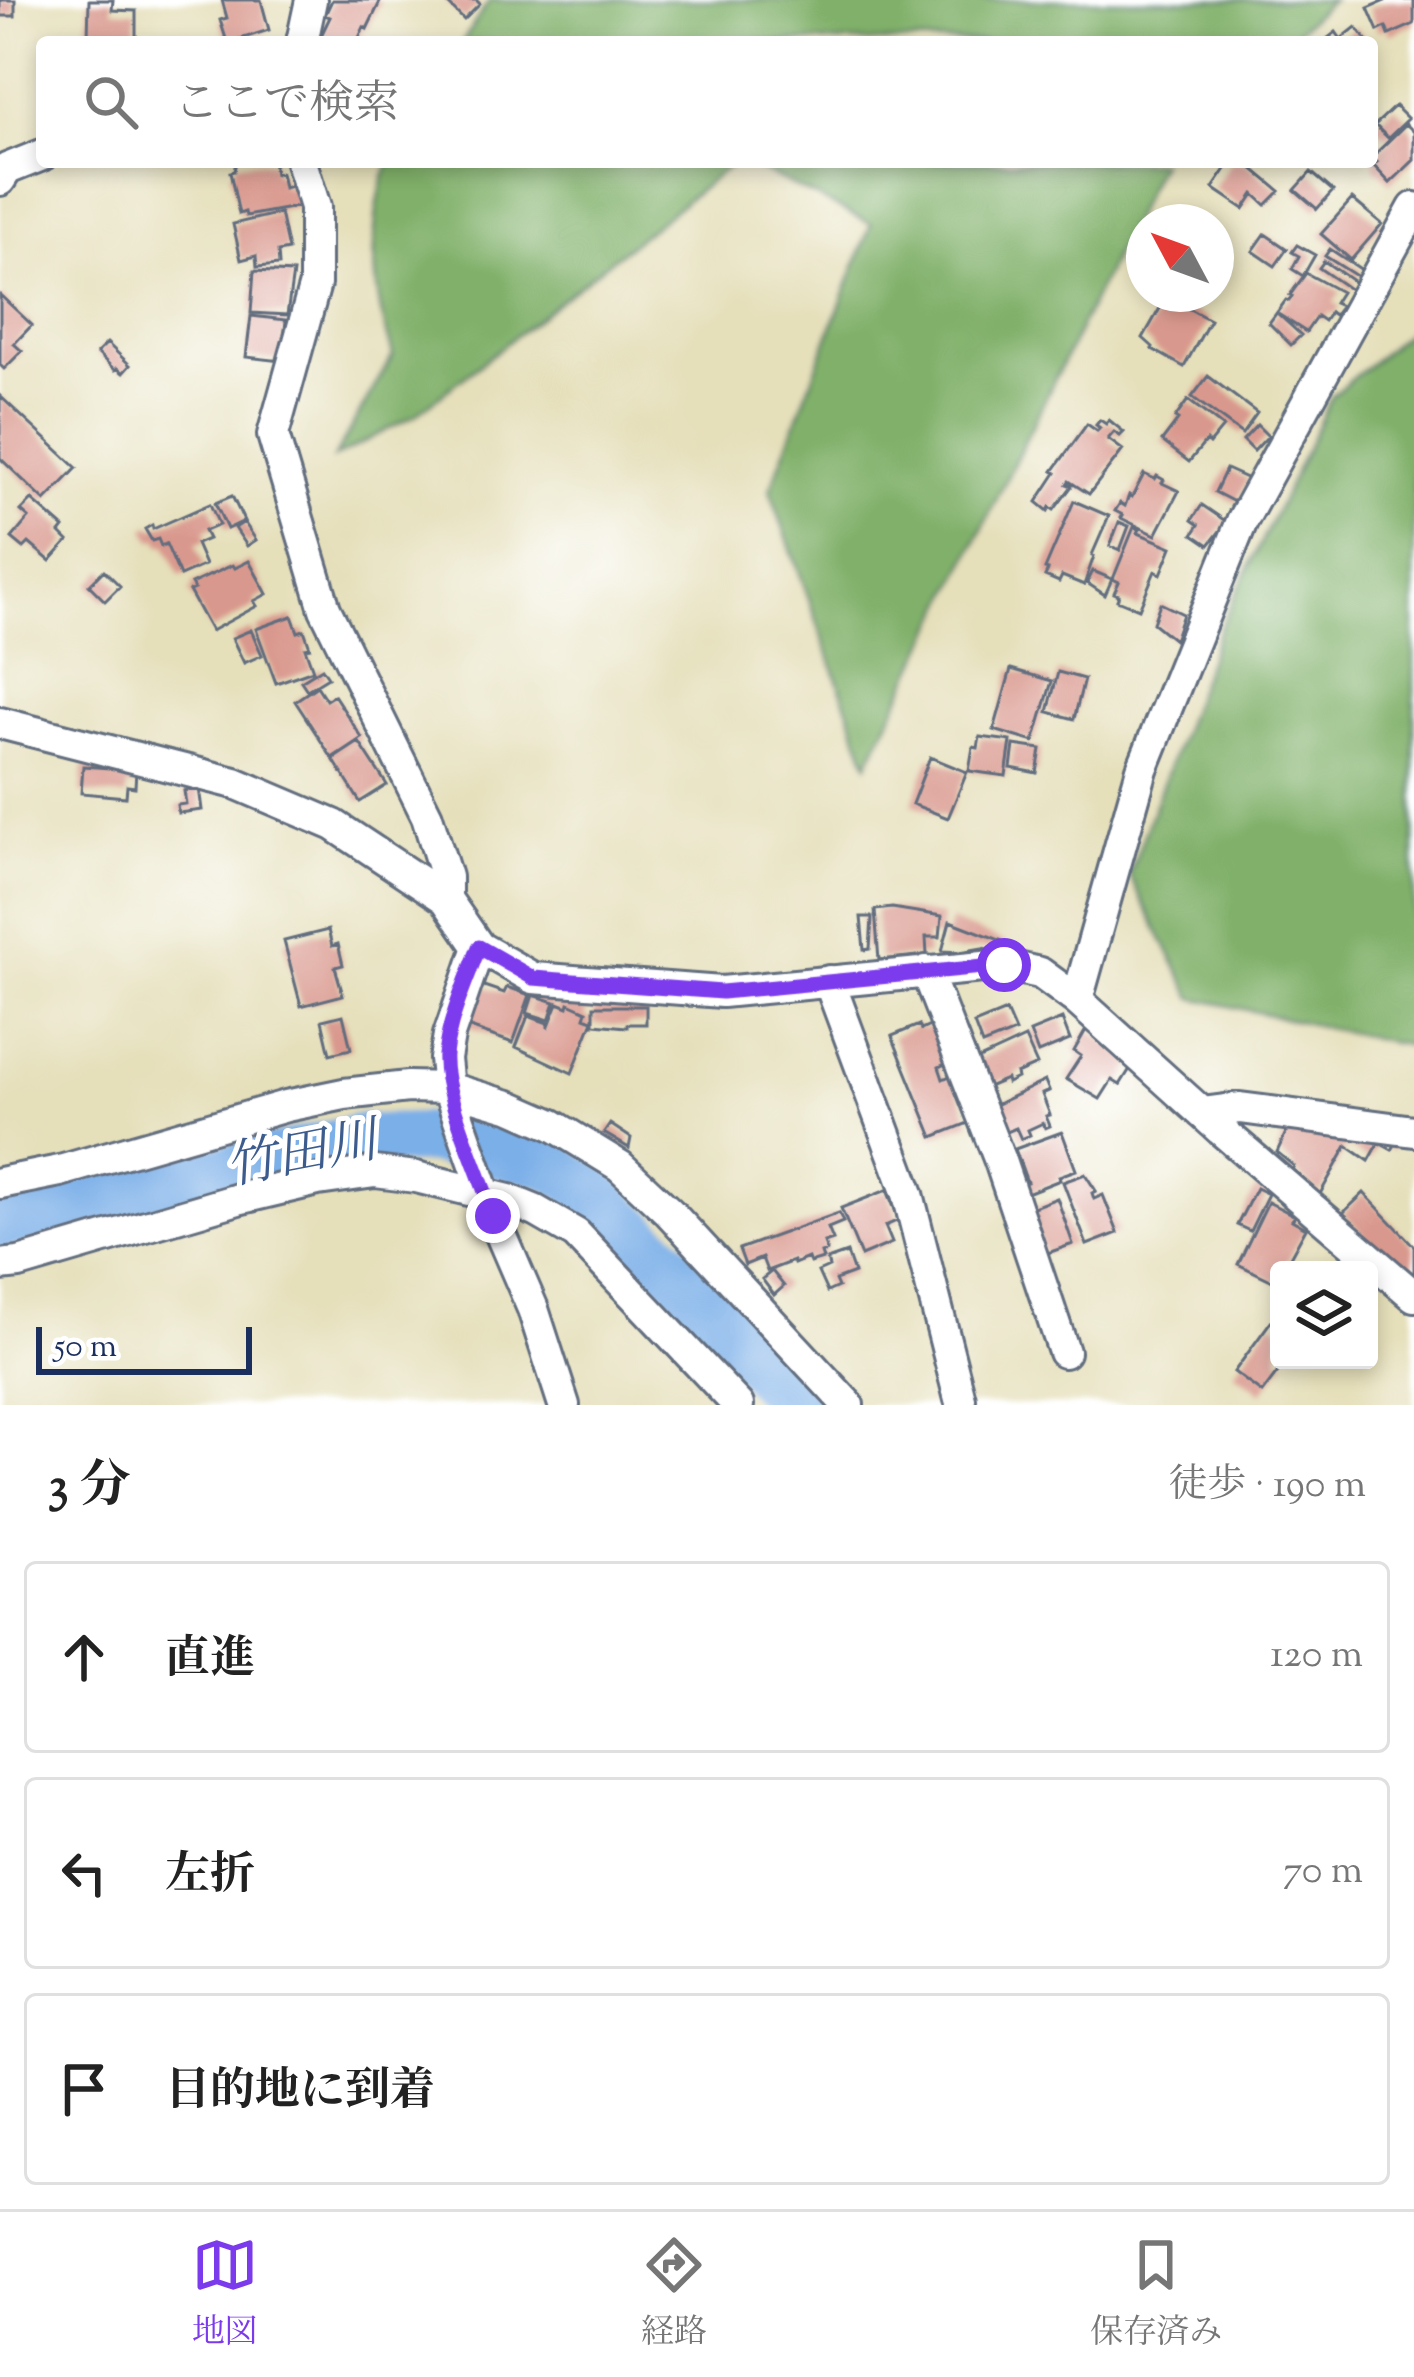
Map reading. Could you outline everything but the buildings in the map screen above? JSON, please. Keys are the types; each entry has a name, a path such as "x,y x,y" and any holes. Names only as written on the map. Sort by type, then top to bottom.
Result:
{"street":[{"path":"303,36 311,0"},
{"path":"0,180 7,169 36,157"},
{"path":"303,168 315,207 315,284 273,435 325,609 427,816 446,877 446,899"},
{"path":"1077,1000 1142,769 1242,521 1414,208"},
{"path":"0,723 235,783 334,825 446,899 479,947 533,978 722,992 1004,965 1040,973 1077,1000 1414,1296"},
{"path":"479,947 448,1035 445,1059 451,1095 564,1405"},
{"path":"926,971 1000,1161 1064,1352"},
{"path":"829,981 908,1194 960,1399"},
{"path":"0,1183 61,1172 286,1106 344,1094 408,1087 512,1106 620,1166 670,1212 848,1405"},
{"path":"1202,1113 1240,1108 1414,1131"},
{"path":"0,1264 19,1263 238,1198 318,1180 375,1172 484,1186 576,1234 738,1405"}],"green space":[{"path":"490,0 1332,0 1291,36 466,36"},
{"path":"388,168 726,168 417,414 334,458 393,355 380,307 375,252"},
{"path":"756,168 1157,168 1140,204 1126,204 1126,232 868,764 770,490 871,224"},
{"path":"1414,327 1414,1047 1193,998 1129,875 1221,625 1332,396"}],"waterway":[{"name":"竹田川","path":"0,1224 356,1140 430,1138 547,1163 589,1189 666,1261 794,1405"}],"route":[{"path":"493,1216 448,1088 445,1059 448,1035 479,947 533,978 722,992 1004,965"}]}
